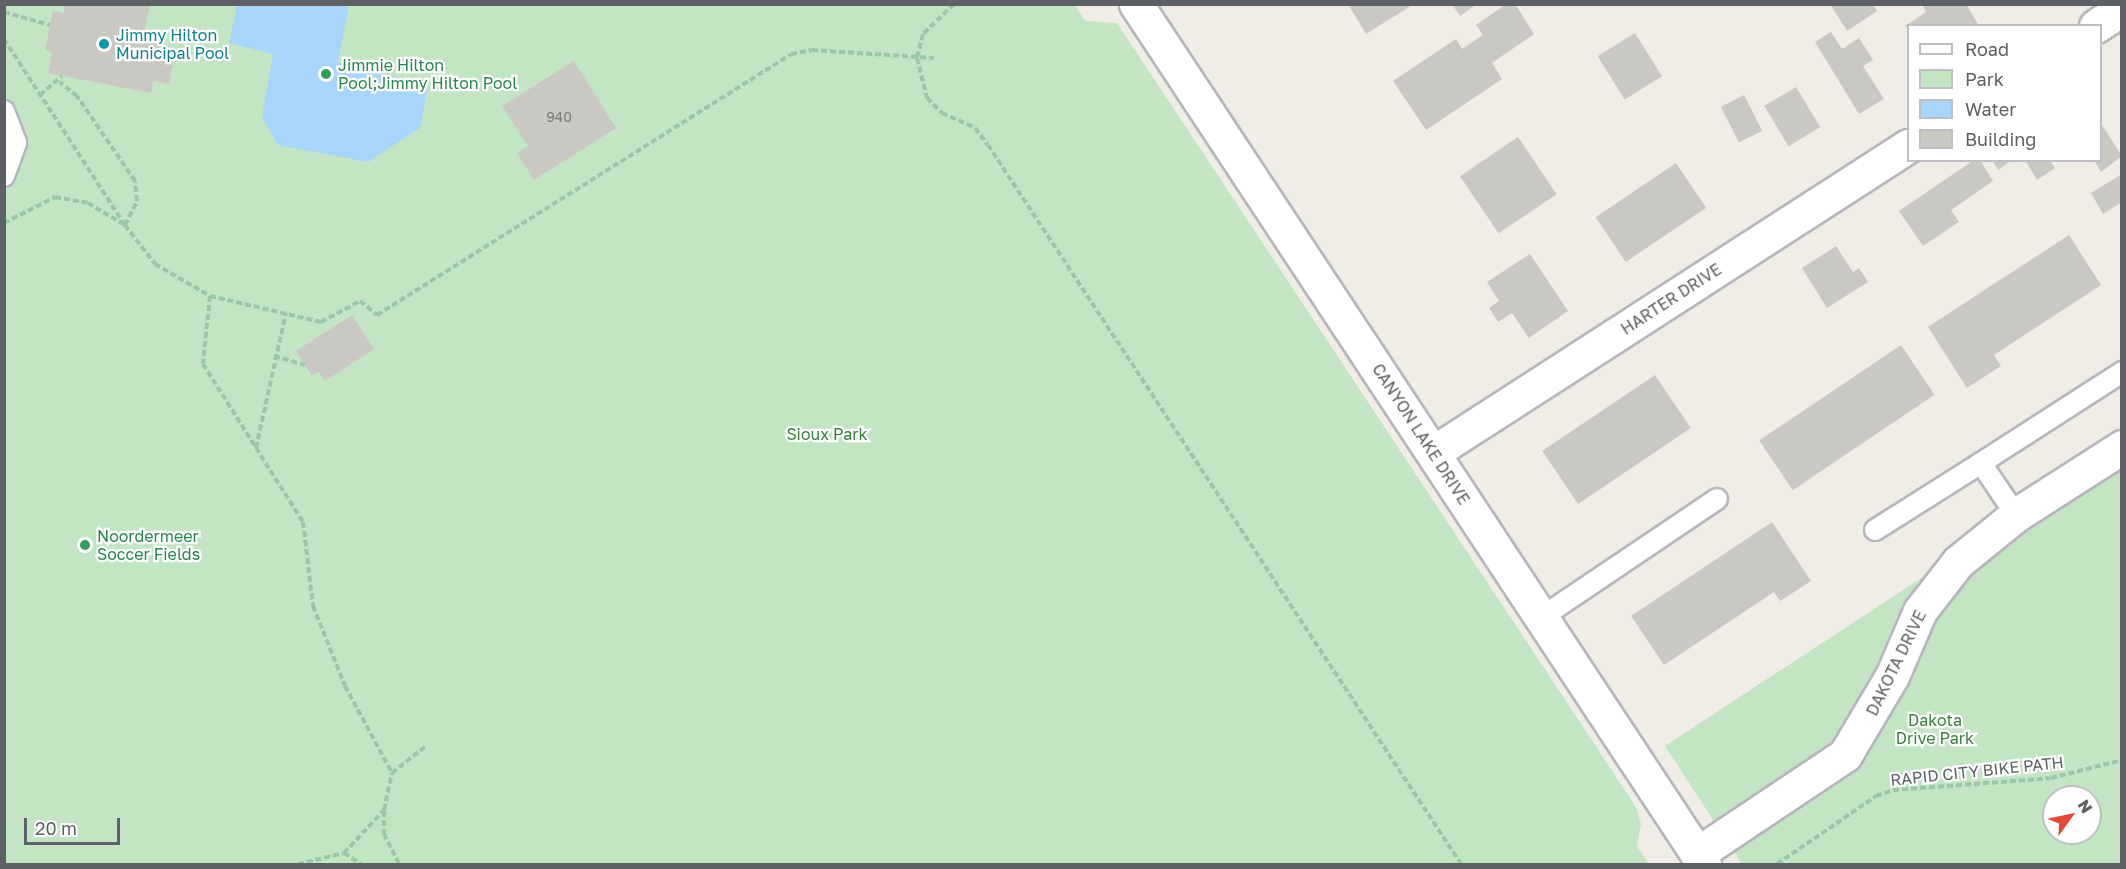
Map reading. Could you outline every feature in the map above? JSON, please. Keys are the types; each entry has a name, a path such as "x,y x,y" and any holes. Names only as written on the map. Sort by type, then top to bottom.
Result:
{"street":[{"name":"CANYON LAKE DRIVE","path":"1136,4 1701,859"},
{"path":"2099,24 2121,9"},
{"name":"HARTER DRIVE","path":"1434,452 1907,147"},
{"name":"DAKOTA DRIVE","path":"1701,859 1845,755 1892,676 1920,611 1958,562 2016,515 2121,447"}],"lane":[{"path":"4,111 16,142 4,176"},
{"path":"1875,530 2121,372"},
{"path":"1981,463 2016,515"},
{"path":"1542,617 1717,499"}],"path":[{"path":"954,4 923,34 917,58 927,98 942,113 975,128 988,145 1461,864"},
{"path":"5,14 50,25"},
{"path":"4,39 125,225 155,264 210,296 321,322 360,301 377,315 790,54 812,50 917,58 934,57"},
{"path":"40,95 60,82 62,76"},
{"path":"60,82 77,96 135,181 137,201 125,225"},
{"path":"4,223 55,196 88,203 125,225"},
{"path":"210,296 203,364 303,522 314,606 345,686 392,773"},
{"path":"255,448 274,356 286,313"},
{"path":"274,356 305,365"},
{"path":"399,864 384,834 384,810 392,773 426,746"},
{"name":"RAPID CITY BIKE PATH","path":"1777,864 1783,863 1876,796 1893,790 2051,778 2121,760"},
{"path":"301,864 344,853 384,810"},
{"path":"344,853 361,864"}],"green space":[{"name":"Sioux Park","path":"5,4 1074,4 1085,21 1117,23 1636,807 1641,824 1637,846 1649,864 5,864"},
{"name":"Dakota Drive Park","path":"2121,447 2121,864 1742,864 1665,746"}],"water":[{"name":"Jimmie Hilton Pool;Jimmy Hilton Pool","path":"237,5 349,5 338,62 428,85 420,128 368,162 278,145 262,117 273,54 229,43"}],"building":[{"name":"Jimmy Hilton Municipal Pool","path":"65,4 150,4 144,33 162,37 158,58 173,61 169,84 153,81 151,93 48,73 52,52 45,50 53,11 64,13"},
{"path":"1348,4 1414,4 1366,34"},
{"path":"1452,4 1477,4 1460,16"},
{"path":"1506,4 1515,4 1534,34 1492,63 1502,79 1426,130 1393,81 1456,39 1462,49 1483,35 1476,25"},
{"path":"1830,4 1873,4 1877,11 1847,31"},
{"path":"1922,4 1966,4 1978,24 1908,24 1926,12"},
{"path":"1831,32 1842,49 1859,38 1873,60 1863,66 1884,99 1859,114 1815,42"},
{"path":"1635,33 1662,76 1625,100 1598,56"},
{"path":"574,61 616,128 534,180 517,153 528,146 502,106"},
{"path":"1796,87 1820,127 1788,146 1764,106"},
{"path":"1744,95 1762,131 1739,142 1721,107"},
{"path":"2102,125 2122,156 2101,172 2095,162 2102,162"},
{"path":"1518,137 1557,194 1499,233 1460,176"},
{"path":"1971,162 1981,162 1993,181 1951,210 1959,222 1923,246 1899,211"},
{"path":"1993,162 2009,162 1998,170"},
{"path":"2026,162 2051,162 2055,168 2037,180"},
{"path":"1676,163 1706,208 1626,262 1596,217"},
{"path":"2122,174 2122,202 2103,214 2091,193"},
{"path":"2069,235 2101,285 1994,355 2001,366 1967,388 1928,327"},
{"path":"1836,246 1853,272 1859,268 1868,282 1827,308 1802,268"},
{"path":"1530,254 1568,311 1529,338 1512,313 1498,322 1489,308 1499,301 1487,282"},
{"path":"352,315 374,349 325,381 319,372 312,376 296,351"},
{"path":"1901,345 1935,395 1793,490 1759,441"},
{"path":"1655,375 1691,428 1578,504 1542,451"},
{"path":"1772,522 1811,581 1780,601 1774,592 1664,665 1631,616"}],"place":[{"name":"Jimmy Hilton Municipal Pool","path":"104,44"},
{"name":"Jimmie Hilton Pool;Jimmy Hilton Pool","path":"326,74"},
{"name":"Noordermeer Soccer Fields","path":"85,545"}]}
